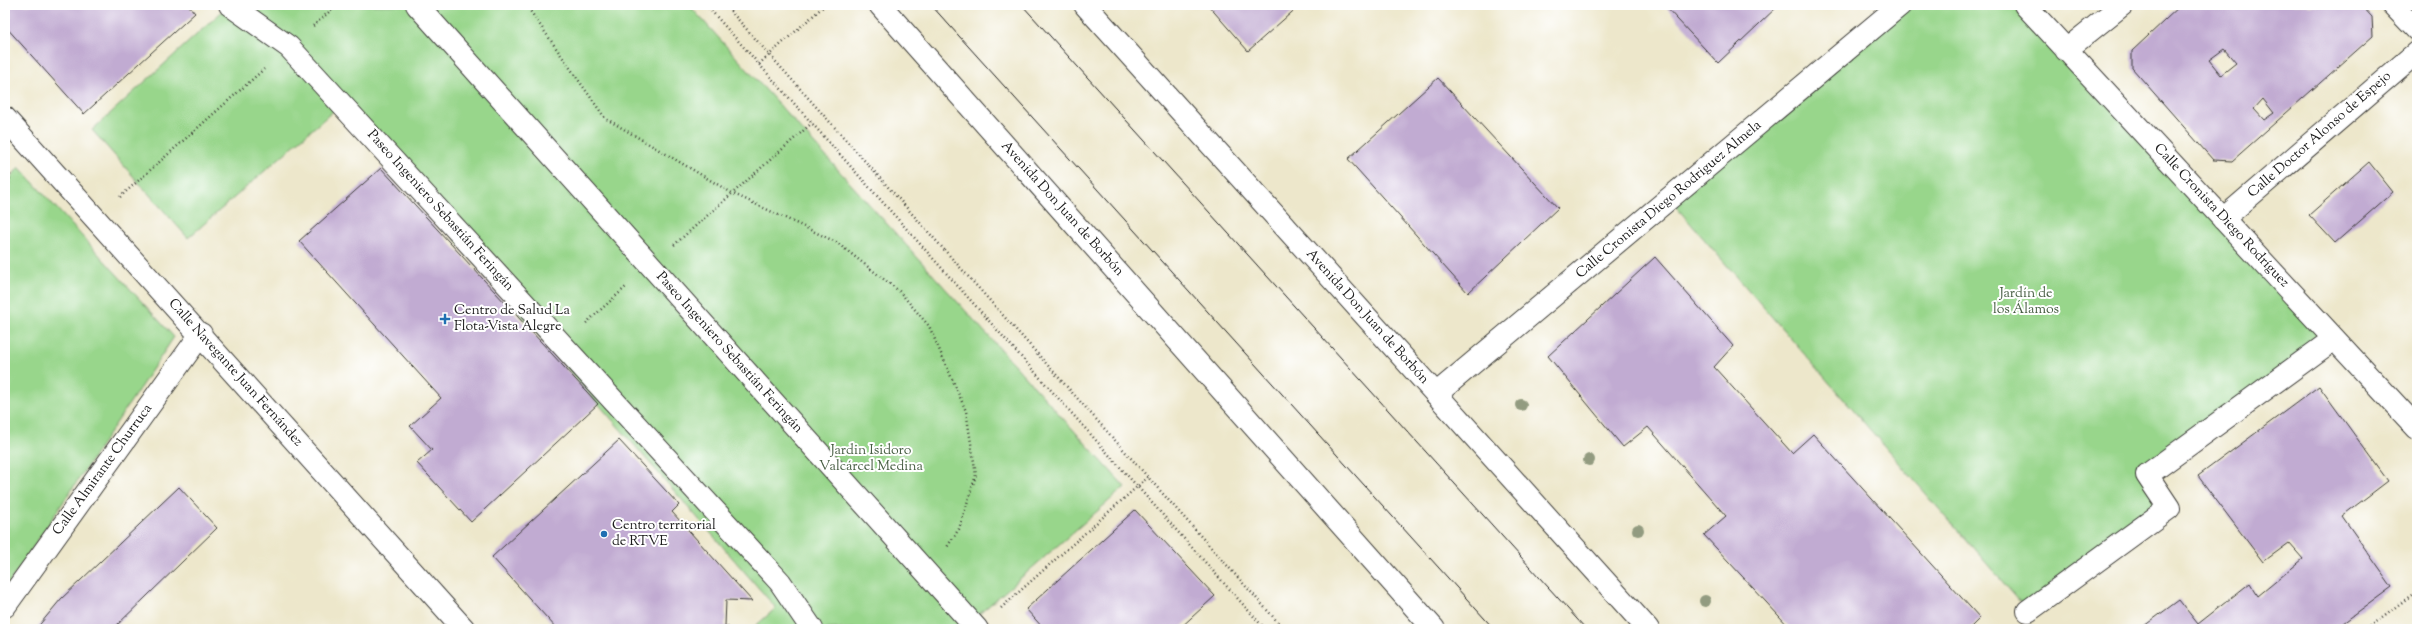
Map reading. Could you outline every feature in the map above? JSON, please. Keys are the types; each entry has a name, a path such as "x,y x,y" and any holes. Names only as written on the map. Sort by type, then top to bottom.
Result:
{"street":[{"name":"Paseo Ingeniero Sebastián Feringán","path":"230,5 289,47 780,582 812,629"},
{"name":"Paseo Ingeniero Sebastián Feringán","path":"417,5 977,629"},
{"name":"Avenida Don Juan de Borbón","path":"880,5 1434,629"},
{"name":"Avenida Don Juan de Borbón","path":"1085,5 1648,629"},
{"name":"Calle Cronista Diego Rodriguez Almela","path":"1436,394 1900,5"},
{"name":"Calle Cronista Diego Rodríguez","path":"2025,5 2417,428"},
{"path":"2066,50 2122,5"},
{"path":"2393,5 2417,30"},
{"name":"Calle Doctor Alonso de Espejo","path":"2223,219 2417,52"},
{"name":"Calle Navegante Juan Fernández","path":"8,131 96,218 464,629"},
{"name":"Calle Almirante Churruca","path":"5,606 201,334"},
{"path":"2028,611 2168,508 2147,475 2334,339"}],"path":[{"path":"96,218 337,5"},
{"path":"526,5 605,118 732,193 836,242 899,291 929,326 966,411 976,476 959,529 929,575"},
{"path":"706,5 1138,485 1265,629"},
{"path":"725,5 1284,629"},
{"path":"759,64 825,5"},
{"path":"562,344 812,123"},
{"path":"977,629 1148,476"},
{"path":"2366,629 2417,591"}],"green space":[{"name":"Jardin Isidoro Valcárcel Medina","path":"229,5 689,5 1125,487 962,629 752,629 776,608 339,106 188,238 92,130"},
{"name":"Jardín de los Álamos","path":"1900,5 2025,5 2334,339 2147,474 2169,508 2028,611 1670,200"},
{"path":"19,167 174,337 5,589 5,185"}],"building":[{"path":"5,5 188,5 195,13 84,114 5,26"},
{"path":"1208,5 1300,5 1248,51"},
{"path":"1664,5 1779,5 1718,63"},
{"path":"2181,5 2361,5 2372,17 2373,36 2232,161 2213,160 2132,68 2132,51","holes":["2224,49 2236,63 2221,75 2209,60","2263,99 2274,113 2264,120 2254,109"]},
{"path":"1438,78 1558,208 1468,293 1348,159"},
{"path":"2369,162 2393,192 2335,243 2309,215"},
{"name":"Centro de Salud La Flota-Vista Alegre","path":"381,168 598,404 471,522 417,463 432,450 410,426 441,398 299,241"},
{"path":"1655,257 1733,346 1714,367 1792,453 1813,434 1980,618 1969,629 1791,629 1704,535 1726,516 1648,427 1623,447 1548,356"},
{"path":"2319,386 2388,481 2342,516 2392,587 2335,629 2140,629 2179,600 2198,624 2250,583 2258,596 2303,559 2289,543 2263,562 2198,476"},
{"name":"Centro territorial de RTVE","path":"619,440 679,505 672,512 752,601 726,600 725,626 734,629 557,629 492,557"},
{"path":"179,487 217,528 113,629 36,629 61,599"},
{"path":"1135,510 1215,596 1179,629 1044,629 1026,609"}],"tram line":[{"path":"931,5 1494,629"},
{"path":"1022,5 1586,629"}],"place":[{"name":"Centro de Salud La Flota-Vista Alegre","path":"445,319"},
{"name":"Centro territorial de RTVE","path":"604,534"}]}
